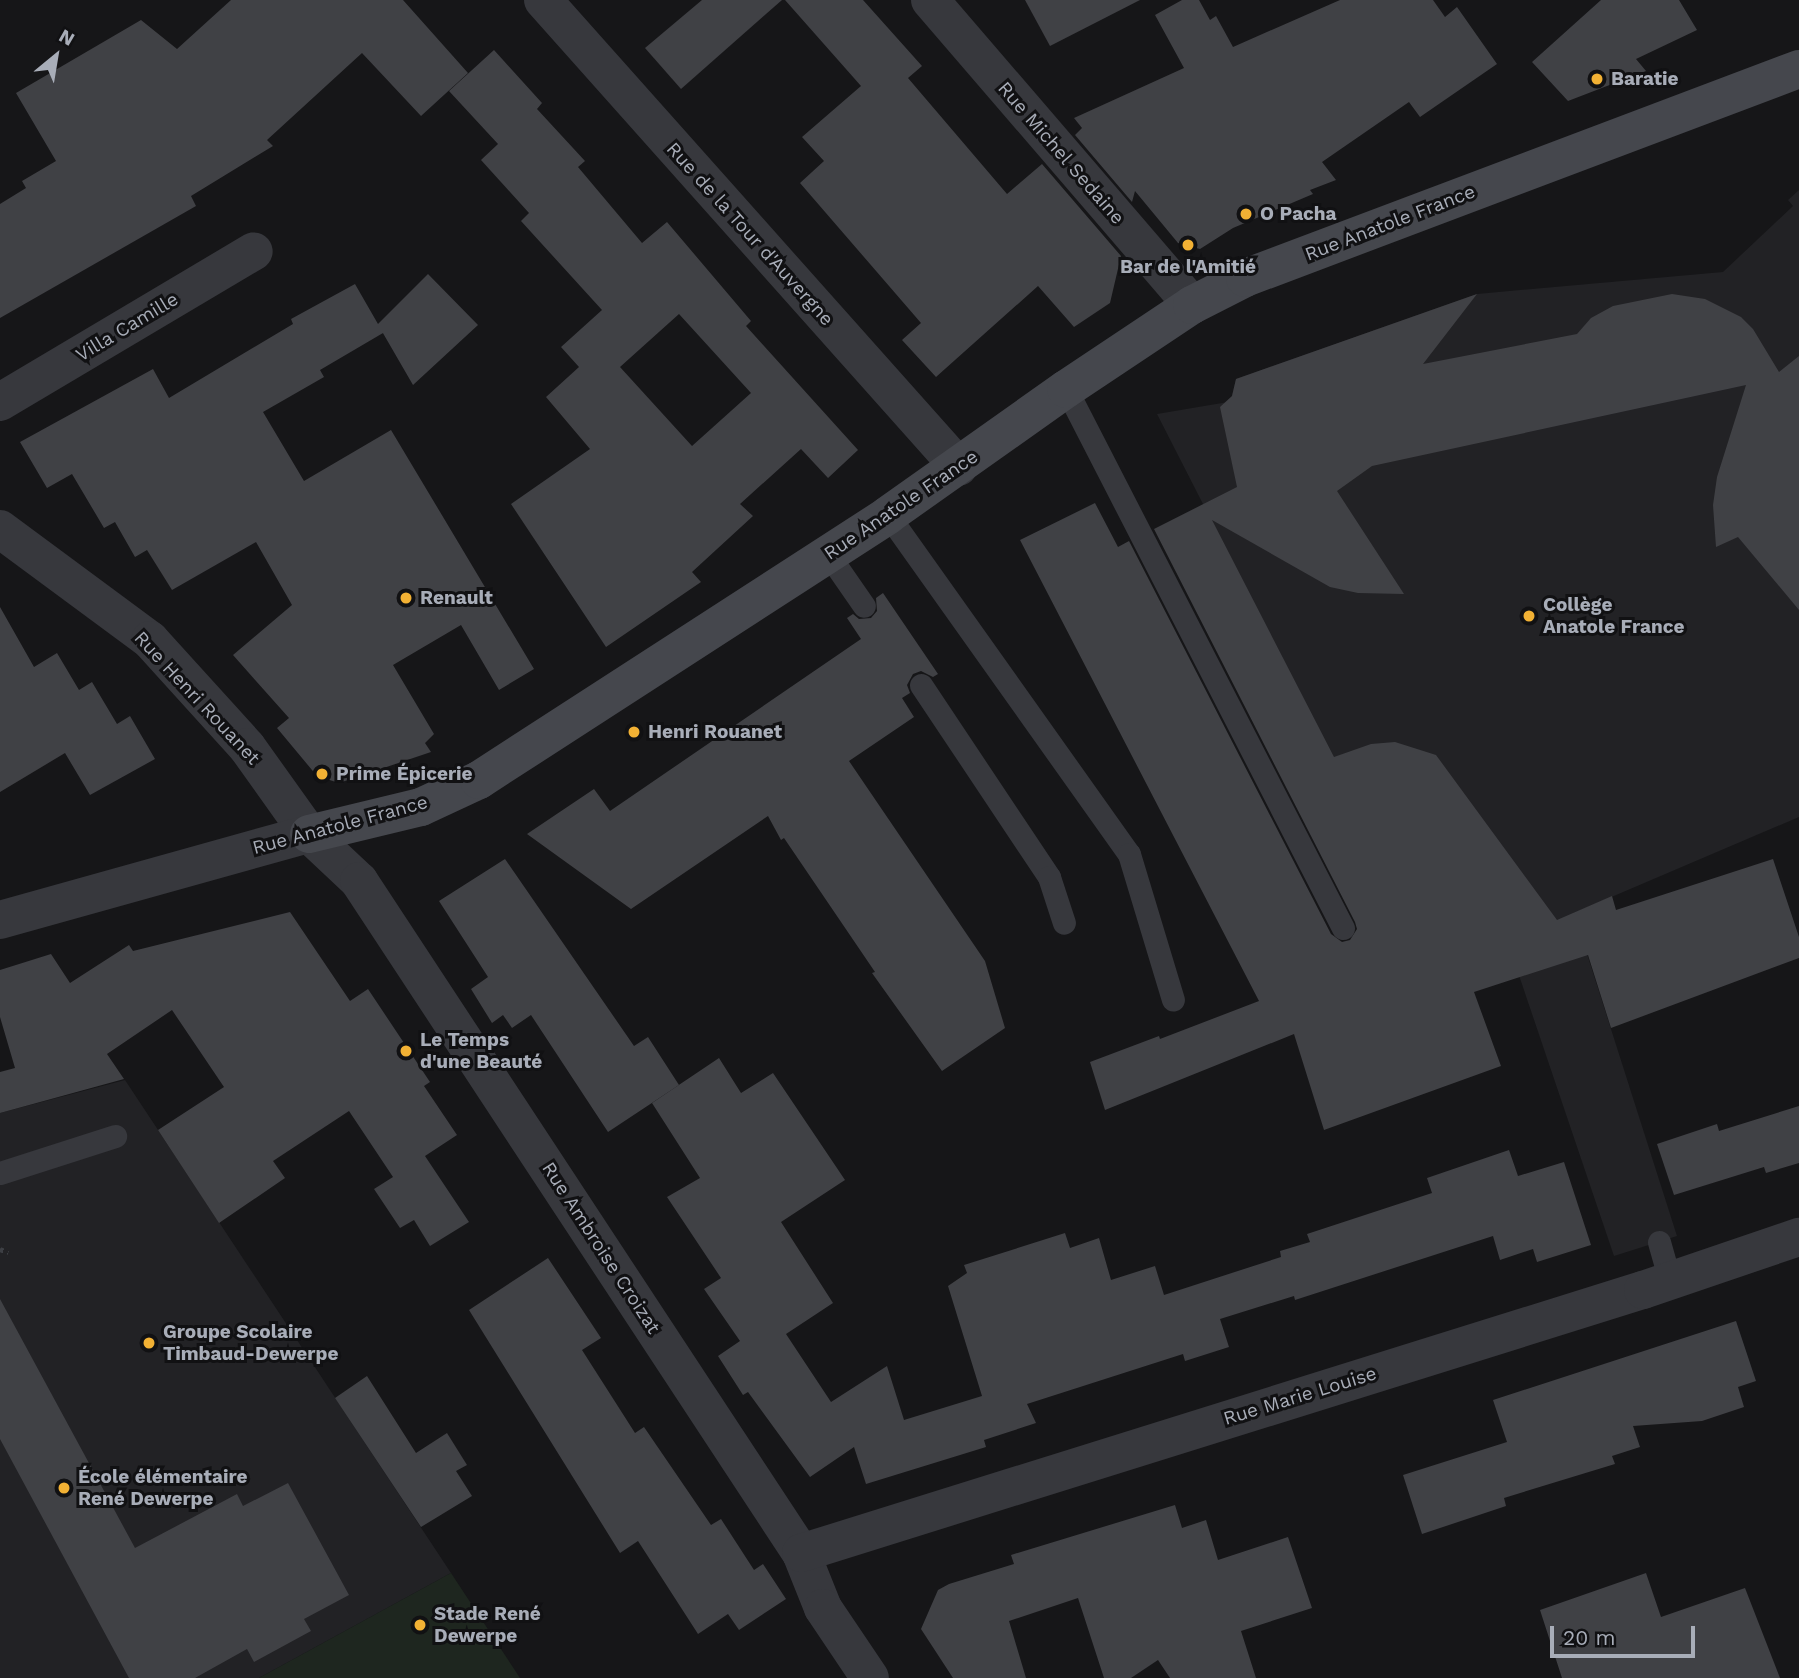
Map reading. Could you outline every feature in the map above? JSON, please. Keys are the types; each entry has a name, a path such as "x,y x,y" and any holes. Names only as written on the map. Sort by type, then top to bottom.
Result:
{"main road":[{"name":"Rue Anatole France","path":"309,834 421,807 479,780 888,515 1192,305 1245,278 1799,69"}],"street":[{"name":"Rue de la Tour d'Auvergne","path":"542,0 959,467"},
{"name":"Rue Michel Sedaine","path":"930,0 1192,305"},
{"name":"Villa Camille","path":"0,402 254,251"},
{"name":"Rue Henri Rouanet","path":"0,529 150,640 247,747 309,834"},
{"name":"Rue Anatole France","path":"0,920 309,834"},
{"name":"Rue Ambroise Croizat","path":"309,834 359,881 801,1553 822,1608 870,1678"},
{"name":"Rue Marie Louise","path":"801,1553 1670,1281 1799,1237"}],"lane":[{"path":"1066,390 1343,928"},
{"path":"888,515 1129,854 1173,1000"},
{"path":"828,554 864,606"},
{"path":"921,685 1049,877 1064,923"},
{"path":"0,1173 115,1136"},
{"path":"1659,1241 1670,1281"}],"path":[{"path":"0,1250 8,1252"}],"shaded area":[{"name":"Collège Anatole France","path":"1799,190 1799,817 1574,913 1677,1236 1614,1256 1506,937 1431,950 1157,414 1228,402 1231,400 1236,379 1477,294 1723,272 1793,206 1788,200"},
{"name":"Groupe Scolaire Timbaud-Dewerpe","path":"125,1080 451,1573 259,1678 0,1678 0,1113"},
{"name":"Stade René Dewerpe","path":"451,1573 520,1678 259,1678"}],"building":[{"path":"231,0 403,0 468,73 421,116 362,53 267,140 273,146 191,196 196,206 0,318 0,204 26,188 22,181 56,161 16,93 141,20 177,49"},
{"path":"702,0 782,0 681,89 645,48"},
{"path":"785,0 863,0 922,66 908,78 1007,194 1042,164 1121,256 1110,303 1074,327 1038,286 936,377 902,340 921,323 800,183 824,161 802,137 861,86"},
{"path":"1025,0 1140,0 1050,46"},
{"path":"1182,0 1199,0 1210,20 1216,16 1233,47 1340,0 1433,0 1445,17 1457,7 1497,64 1420,117 1409,102 1322,162 1336,180 1310,190 1313,194 1233,228 1200,249 1178,243 1135,191 1132,202 1075,135 1082,128 1074,118 1184,68 1155,15"},
{"path":"1601,0 1679,0 1697,30 1636,59 1646,71 1568,101 1532,62"},
{"path":"494,50 542,103 537,109 585,161 578,167 642,243 667,222 751,321 746,326 858,450 828,478 801,449 740,504 753,516 692,572 701,582 606,647 511,504 590,449 546,397 579,367 561,347 602,310 521,221 529,213 481,160 498,144 449,91","holes":["679,314 751,393 692,446 620,367"]},
{"path":"428,274 478,325 413,385 383,333 320,370 324,377 263,412 304,481 391,430 534,669 499,690 461,625 393,665 434,734 425,743 431,752 339,783 317,776 277,728 289,718 233,655 292,605 256,542 172,590 147,550 135,557 115,522 104,528 72,474 47,488 20,442 153,369 169,398 293,324 291,319 355,284 378,324"},
{"path":"1477,294 1423,364 1577,334 1591,318 1613,306 1672,294 1705,299 1741,317 1753,329 1779,372 1799,356 1799,610 1738,537 1716,547 1713,505 1717,477 1746,385 1372,466 1337,491 1404,594 1358,593 1330,587 1212,520 1334,757 1371,744 1395,742 1436,755 1557,920 1612,896 1616,910 1773,859 1799,937 1799,958 1611,1028 1588,955 1474,992 1501,1066 1324,1130 1294,1034 1105,1110 1090,1062 1159,1036 1160,1039 1259,1001 1020,540 1095,503 1118,547 1129,541 1331,934 1342,942 1350,940 1357,929 1355,922 1154,529 1237,487 1220,407 1232,396 1236,379"},
{"path":"883,593 938,674 933,677 921,671 913,674 907,685 910,693 902,698 914,717 849,761 985,961 1005,1028 942,1071 872,973 875,972 784,838 781,840 768,816 631,909 527,834 594,789 610,811 861,639 847,618 853,614 859,619 871,618 877,611 876,598"},
{"path":"0,607 34,667 57,653 79,690 92,682 117,724 130,716 155,759 90,795 65,753 0,792"},
{"path":"505,859 634,1046 648,1037 679,1085 608,1132 531,1015 512,1028 503,1015 492,1023 471,989 488,977 439,901"},
{"path":"290,912 350,1001 368,989 430,1082 424,1086 457,1135 425,1156 469,1222 430,1246 414,1220 400,1228 374,1189 393,1177 349,1111 273,1161 285,1178 219,1223 158,1130 224,1087 172,1010 107,1054 124,1079 0,1113 0,1072 15,1068 0,1017 0,970 51,954 70,983 129,945 133,951"},
{"path":"719,1058 741,1093 773,1073 845,1180 781,1222 833,1303 786,1334 831,1402 887,1366 904,1420 982,1396 948,1286 967,1273 964,1265 1065,1233 1070,1248 1099,1238 1111,1280 1155,1266 1164,1295 1281,1257 1280,1251 1310,1242 1307,1234 1432,1193 1427,1178 1509,1150 1518,1176 1564,1162 1591,1245 1537,1262 1533,1249 1500,1260 1493,1236 1295,1300 1294,1296 1220,1319 1229,1347 1185,1361 1183,1354 1027,1404 1036,1423 984,1440 986,1447 866,1484 854,1447 810,1477 748,1392 743,1395 718,1356 740,1341 704,1289 721,1278 667,1197 700,1178 652,1103"},
{"path":"1799,1106 1799,1163 1766,1173 1764,1167 1674,1195 1657,1144 1717,1124 1719,1131"},
{"path":"548,1258 601,1338 582,1350 635,1433 644,1427 711,1525 721,1519 754,1570 763,1564 786,1599 739,1630 728,1614 698,1634 638,1541 620,1553 469,1310"},
{"name":"École élémentaire René Dewerpe","path":"0,1299 135,1548 237,1494 243,1506 288,1483 349,1595 304,1619 311,1631 254,1662 247,1649 195,1678 129,1678 0,1439"},
{"path":"1736,1321 1756,1381 1738,1387 1744,1407 1702,1421 1633,1426 1640,1447 1612,1456 1615,1464 1504,1498 1506,1506 1422,1534 1403,1475 1507,1442 1493,1400"},
{"path":"367,1376 416,1453 447,1433 467,1465 456,1471 472,1496 421,1527 335,1398"},
{"path":"1175,1505 1182,1528 1206,1520 1218,1560 1288,1537 1312,1608 1241,1631 1256,1678 1170,1678 1158,1660 1131,1678 1104,1678 1078,1598 1009,1621 1026,1678 953,1678 921,1629 938,1590 949,1584 1014,1564 1011,1555"},
{"path":"1646,1573 1661,1617 1745,1588 1780,1678 1562,1678 1540,1610"}],"place":[{"name":"Baratie","path":"1597,79"},
{"name":"O Pacha","path":"1246,214"},
{"name":"Bar de l'Amitié","path":"1188,245"},
{"name":"Renault","path":"406,598"},
{"name":"Collège Anatole France","path":"1529,616"},
{"name":"Henri Rouanet","path":"634,732"},
{"name":"Prime Épicerie","path":"322,774"},
{"name":"Le Temps d'une Beauté","path":"406,1051"},
{"name":"Groupe Scolaire Timbaud-Dewerpe","path":"149,1343"},
{"name":"École élémentaire René Dewerpe","path":"64,1488"},
{"name":"Stade René Dewerpe","path":"420,1625"}]}
